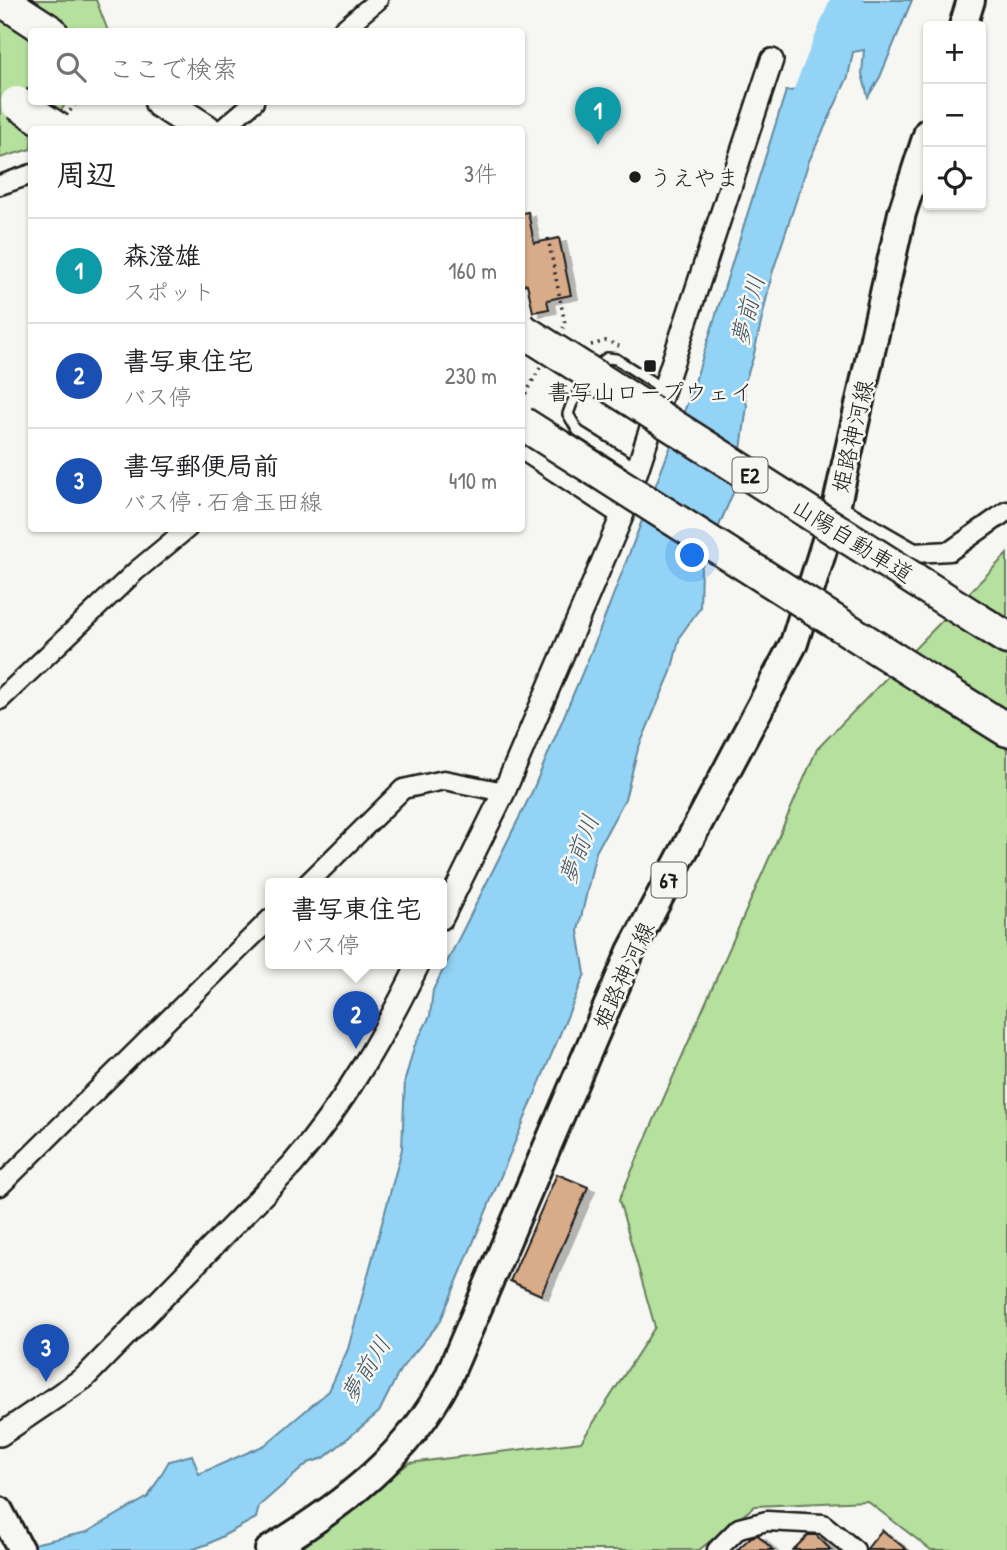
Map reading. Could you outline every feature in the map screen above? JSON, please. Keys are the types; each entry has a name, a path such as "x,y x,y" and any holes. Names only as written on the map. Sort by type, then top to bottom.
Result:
{"highway":[{"path":"2,0 45,28"},
{"path":"9,97 53,126"},
{"path":"166,105 199,126"},
{"name":"山陽自動車道","path":"525,332 1007,638"},
{"path":"525,425 1007,730"}],"main road":[{"path":"965,21 971,0"},
{"name":"姫路神河線","path":"269,1550 318,1520 370,1480 406,1444 430,1413 448,1378 631,951 794,643 836,508 902,213 923,147"},
{"path":"0,1510 21,1550"}],"street":[{"path":"345,28 378,0"},
{"path":"447,908 504,792 622,516 772,60"},
{"path":"225,126 250,105"},
{"path":"0,185 28,175"},
{"path":"525,452 622,516"},
{"path":"836,508 914,553 950,551 1007,511"},
{"path":"0,700 136,572 183,532"},
{"path":"313,878 403,789 444,780 504,792"},
{"path":"0,1186 265,924"},
{"path":"0,1435 84,1378 292,1165 323,1129 351,1088 383,1037 416,969"},
{"path":"726,1547 739,1528 767,1521 823,1524 855,1550"}],"lane":[{"path":"637,468 578,431 570,422 569,408 594,368 607,358 616,359 664,389"}],"path":[{"path":"585,353 600,341 625,351"}],"green space":[{"path":"0,0 96,0 107,28 28,28 28,105 65,105 49,126 28,126 28,150 0,158"},
{"path":"1007,554 1007,1550 931,1550 867,1501 755,1506 699,1550 300,1550 409,1463 581,1442 655,1327 619,1200 817,749"}],"water":[{"path":"847,0 912,0 880,77 868,97 862,74 864,50 853,52 848,77 809,161 772,274 753,358 743,387 747,406 736,486 701,568 700,608 680,636 671,672 638,749 625,799 596,852 578,931 585,974 440,1322 400,1370 379,1412 324,1458 308,1463 259,1506 256,1518 208,1544 191,1550 6,1550 87,1532 148,1497 169,1461 192,1455 199,1474 265,1445 329,1391 348,1349 402,1149 405,1080 414,1047 430,1016 433,990 444,969 447,969 447,962 532,792 594,645 692,391 786,91 799,89 811,81 820,70 834,42"}],"building":[{"path":"525,212 528,212 534,243 559,238 571,295 547,300 549,309 533,312 525,284"},
{"path":"557,1174 588,1187 541,1295 510,1281"},
{"path":"882,1530 907,1550 866,1550"},
{"path":"758,1535 773,1550 737,1550 751,1537"},
{"path":"808,1535 816,1535 831,1550 793,1550"}],"waterway":[{"name":"夢前川","path":"803,109 847,0"}],"place":[{"name":"森澄雄","path":"598,145"},
{"name":"うえやま","path":"635,177"},
{"name":"書写山ロープウェイ","path":"650,366"},
{"name":"書写東住宅","path":"356,1049"},
{"name":"書写郵便局前","path":"46,1382"}]}
